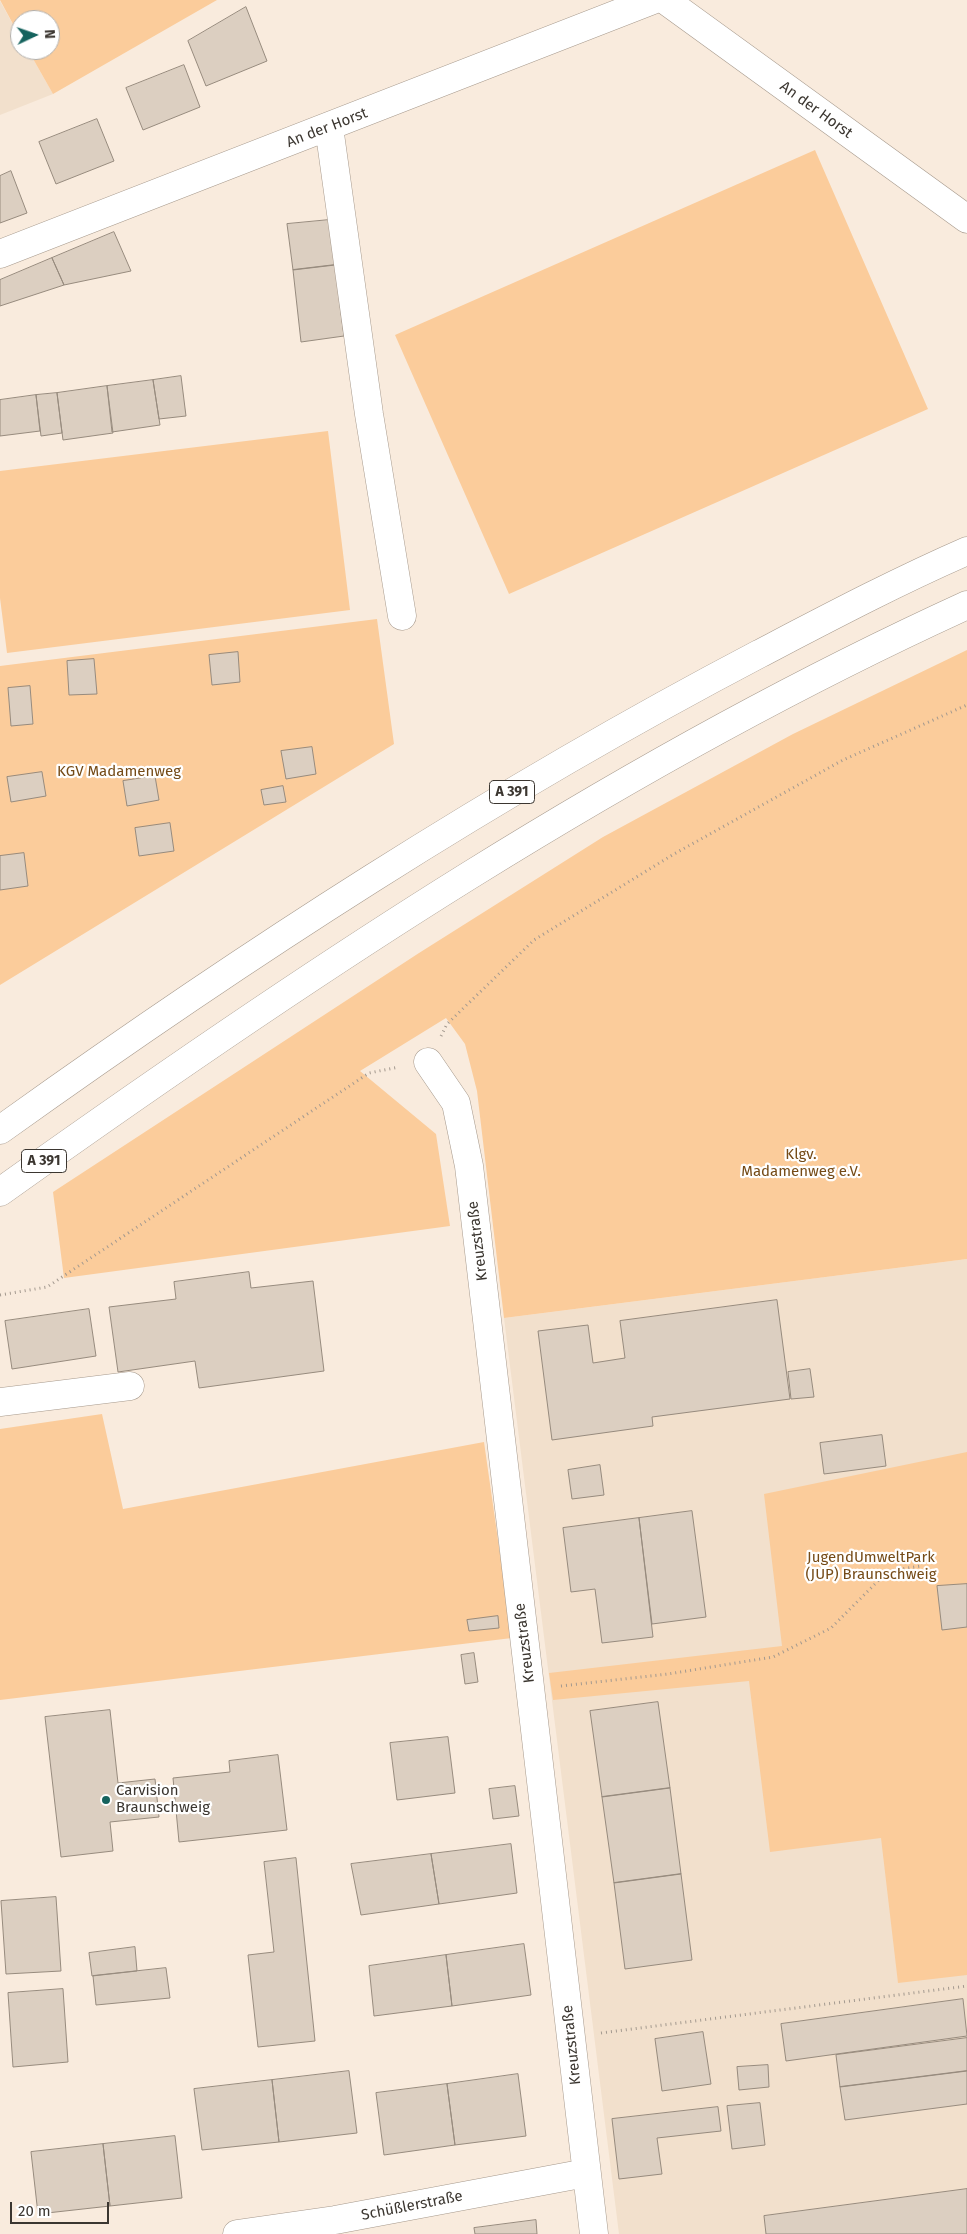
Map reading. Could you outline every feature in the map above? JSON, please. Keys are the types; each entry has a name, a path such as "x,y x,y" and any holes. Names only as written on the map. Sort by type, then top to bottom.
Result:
{"main road":[{"name":"An der Horst","path":"0,254 653,0"},
{"name":"An der Horst","path":"665,0 967,219"},
{"path":"329,127 369,414 402,616"},
{"name":"A 391","path":"0,1130 80,1073 304,922 513,792 666,702 898,581 967,551"},
{"name":"A 391","path":"0,1192 87,1130 361,943 516,846 718,730 900,636 967,605"},
{"name":"Kreuzstraße","path":"428,1062 456,1103 469,1166 594,2234"},
{"path":"0,1402 130,1386"},
{"name":"Schüßlerstraße","path":"237,2234 335,2220 586,2173"}],"path":[{"path":"0,1295 47,1287 369,1073 428,1062 447,1024 534,940 674,854 843,760 967,705"},
{"path":"561,1686 668,1674 773,1657 830,1628 888,1571 921,1566"},
{"path":"571,2038 967,1986"}],"shaded area":[{"path":"0,1 10,19 10,60 34,60 53,94 0,115"},
{"path":"967,1259 967,2234 619,2234 504,1318"}],"green space":[{"path":"0,0 217,0 53,94 34,60 60,60 60,10 10,10 10,18"},
{"path":"815,150 928,409 509,594 395,335"},
{"path":"328,431 350,610 7,653 0,598 0,471"},
{"name":"KGV Madamenweg","path":"377,619 394,744 0,985 0,666"},
{"name":"Klgv. Madamenweg e.V.","path":"967,650 967,1259 504,1318 477,1091 465,1044 446,1018 360,1071 436,1134 450,1226 64,1278 53,1192 419,953 603,837 793,734"},
{"path":"102,1414 123,1509 484,1442 512,1638 0,1700 0,1429"},
{"name":"JugendUmweltPark (JUP) Braunschweig","path":"967,1452 967,1975 898,1983 881,1838 770,1852 749,1681 553,1700 549,1673 782,1646 764,1494"}],"building":[{"path":"246,7 267,61 206,86 188,41"},
{"path":"184,65 200,107 143,130 126,88"},
{"path":"97,119 114,161 56,184 39,142"},
{"path":"11,171 27,213 0,223 0,176"},
{"path":"329,220 335,265 293,270 287,224"},
{"path":"114,232 131,271 64,285 52,258"},
{"path":"52,258 64,285 0,306 0,280"},
{"path":"335,265 344,336 301,342 293,270"},
{"path":"181,376 186,416 159,419 153,380"},
{"path":"153,380 160,425 112,432 107,386"},
{"path":"107,386 113,433 63,440 57,393"},
{"path":"57,393 62,433 41,436 36,395"},
{"path":"36,395 40,431 0,436 0,400"},
{"path":"238,652 240,682 212,685 209,655"},
{"path":"94,659 97,694 69,695 67,661"},
{"path":"30,686 33,724 11,726 8,688"},
{"path":"312,747 316,774 286,779 281,751"},
{"path":"42,772 46,796 11,802 7,777"},
{"path":"155,776 159,800 127,806 123,781"},
{"path":"283,786 286,802 264,805 261,790"},
{"path":"170,823 174,851 139,856 135,828"},
{"path":"24,853 28,886 0,890 0,856"},
{"path":"249,1272 251,1288 313,1281 324,1371 199,1388 195,1361 118,1372 109,1307 176,1299 174,1282"},
{"path":"777,1300 790,1399 652,1417 653,1426 552,1440 538,1331 588,1325 593,1363 625,1358 620,1321"},
{"path":"89,1309 96,1356 12,1369 5,1321"},
{"path":"810,1369 814,1397 791,1399 788,1372"},
{"path":"882,1435 886,1466 824,1474 820,1443"},
{"path":"600,1465 604,1495 572,1499 568,1470"},
{"path":"692,1511 706,1617 652,1624 639,1518"},
{"path":"639,1518 653,1637 602,1643 595,1589 571,1592 563,1528"},
{"path":"967,1584 967,1627 942,1630 937,1586"},
{"path":"498,1616 499,1628 469,1631 467,1620"},
{"path":"474,1653 478,1682 465,1684 461,1655"},
{"path":"658,1702 670,1788 602,1797 590,1711"},
{"name":"Carvision Braunschweig","path":"110,1710 118,1783 155,1779 159,1817 110,1822 113,1851 61,1857 45,1717"},
{"path":"448,1737 455,1793 397,1800 390,1743"},
{"path":"278,1755 287,1830 179,1842 173,1778 230,1772 229,1761"},
{"path":"515,1786 519,1816 493,1819 489,1789"},
{"path":"670,1788 681,1874 614,1883 602,1797"},
{"path":"511,1844 517,1893 439,1904 431,1854"},
{"path":"431,1854 439,1904 361,1915 351,1864"},
{"path":"296,1858 315,2041 258,2047 248,1955 274,1952 264,1862"},
{"path":"681,1874 692,1960 625,1969 614,1883"},
{"path":"56,1897 61,1971 6,1974 1,1901"},
{"path":"524,1944 531,1995 452,2006 446,1955"},
{"path":"135,1947 137,1971 92,1976 89,1953"},
{"path":"446,1955 452,2006 374,2016 369,1966"},
{"path":"166,1968 170,1998 96,2005 93,1976"},
{"path":"63,1989 68,2062 13,2067 8,1993"},
{"path":"963,1999 967,2036 786,2061 781,2024"},
{"path":"703,2032 711,2084 662,2091 655,2039"},
{"path":"967,2038 967,2071 840,2087 836,2055"},
{"path":"768,2065 769,2087 739,2090 737,2067"},
{"path":"349,2071 357,2133 279,2142 272,2080"},
{"path":"967,2071 967,2104 845,2120 840,2087"},
{"path":"518,2074 526,2136 455,2145 447,2084"},
{"path":"272,2080 279,2142 202,2150 194,2089"},
{"path":"447,2084 455,2145 384,2155 376,2093"},
{"path":"760,2103 765,2145 732,2149 727,2106"},
{"path":"718,2107 721,2131 657,2138 662,2174 619,2179 612,2119"},
{"path":"175,2136 182,2198 110,2206 103,2144"},
{"path":"103,2144 110,2206 38,2214 31,2152"},
{"path":"967,2189 967,2234 766,2234 764,2216"},
{"path":"536,2220 537,2234 475,2234 474,2228"}],"place":[{"name":"Carvision Braunschweig","path":"106,1800"}]}
